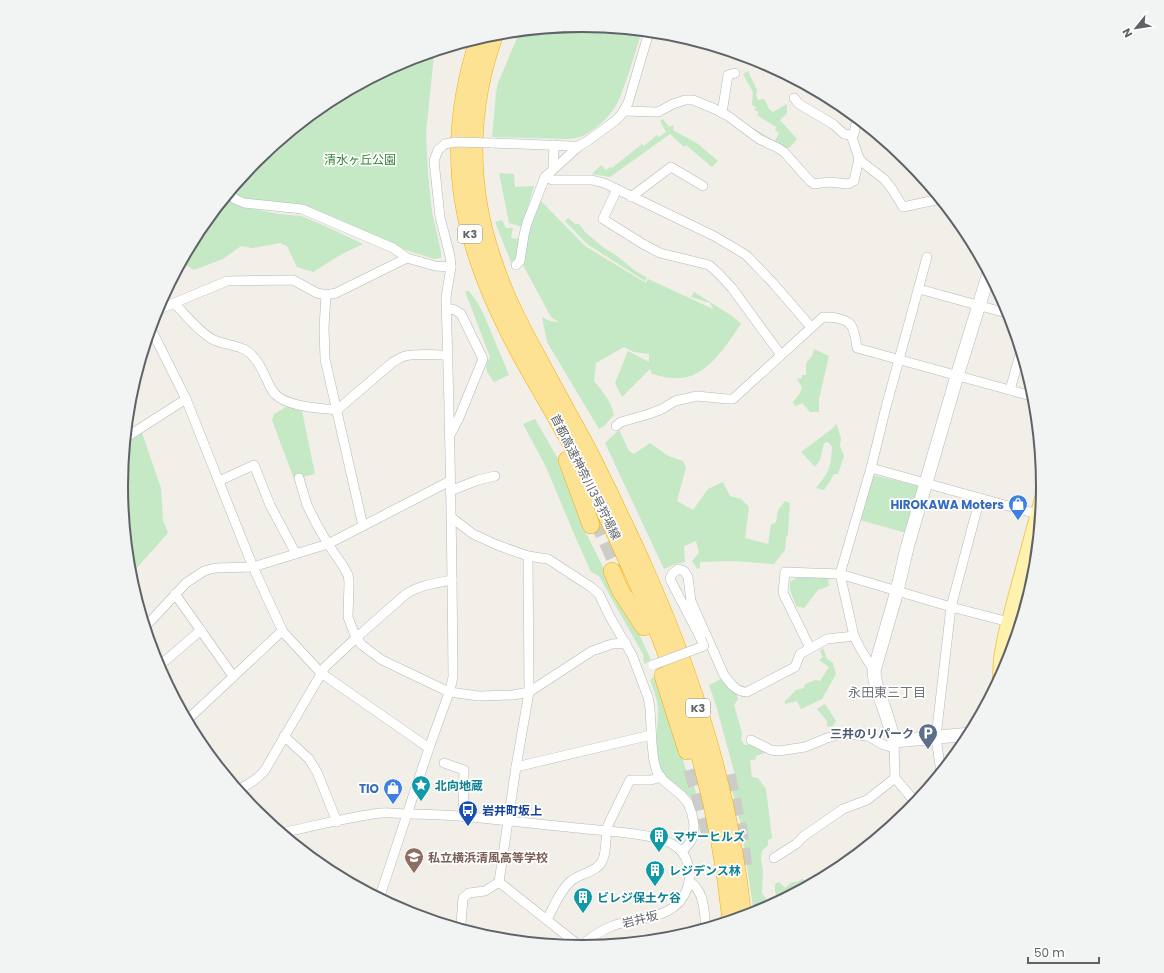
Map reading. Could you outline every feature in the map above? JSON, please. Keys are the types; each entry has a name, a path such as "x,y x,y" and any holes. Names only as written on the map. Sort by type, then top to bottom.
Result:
{"highway":[{"name":"首都高速神奈川3号狩場線","path":"493,41 485,65 474,126 473,160 482,223 498,274 560,411"},
{"name":"首都高速神奈川3号狩場線","path":"478,44 470,69 464,98 459,140 462,196 466,219 478,262 496,305 524,362 588,449 607,514 652,615 685,704 712,801 722,850 730,916"},
{"path":"560,411 566,460 662,582 688,647 704,693 727,775"},
{"name":"首都高速神奈川3号狩場線","path":"607,514 643,566 670,628 686,670 704,725 724,800 734,848 742,911"},
{"path":"615,569 657,657 692,769"}],"main road":[{"path":"1023,596 1033,545"},
{"path":"1001,663 1005,636 1013,629"}],"street":[{"path":"516,265 520,261 527,223 545,177 579,146 615,121 624,111 628,103 647,37"},
{"path":"722,113 728,76 735,73"},
{"path":"794,98 799,104 833,124 844,134 851,135"},
{"path":"624,111 658,112 673,104 685,100 693,100 715,109 759,139 784,152 810,182 814,184 829,182 848,184 854,181 859,158"},
{"path":"851,135 854,134 856,124"},
{"path":"851,135 859,158 862,162 884,178 903,207 935,200"},
{"path":"380,894 453,677 452,518 450,491 446,308 446,297 451,267 450,256 440,217 435,168 436,155 438,150 445,144 455,142 579,146"},
{"path":"552,169 554,145"},
{"path":"631,197 671,167 703,186"},
{"path":"545,177 553,180 592,180 604,183 736,248 746,255 773,283 811,327"},
{"path":"617,189 603,220 660,253 709,265 732,288 781,355"},
{"path":"232,196 244,203 302,209 393,248 408,258 435,266 451,267"},
{"path":"874,671 854,636 840,574 872,468 886,407 927,257"},
{"path":"165,307 227,281 293,280 317,293 326,295 336,293 408,258"},
{"path":"912,798 895,778 894,744 874,677 874,671 897,591 907,548 987,279"},
{"path":"919,289 1001,312"},
{"path":"326,295 324,328 325,359 363,526"},
{"path":"174,303 213,340 245,349 251,354 258,362 276,395 292,404 337,410 393,362 405,356 447,355"},
{"path":"446,308 455,310 461,314 483,359 458,420 449,436"},
{"path":"616,426 621,422 649,414 674,401 697,396 733,399 823,317 831,317 845,321 851,326 858,348 1027,395"},
{"path":"154,335 186,399 253,567 282,631 321,674 429,748"},
{"path":"1010,390 1018,360"},
{"path":"130,435 186,399"},
{"path":"219,481 254,465 270,505 296,554"},
{"path":"872,468 1036,514"},
{"path":"450,491 478,480 495,476"},
{"path":"299,478 307,505 317,525 348,575 348,617 356,638 366,649 382,660 449,692 479,696 513,695 529,692 592,651 602,647 626,642"},
{"path":"149,623 186,583 204,571 215,568 253,567 328,544 450,481"},
{"path":"940,767 936,737 951,607 980,498"},
{"path":"287,832 383,813 463,816 627,833 661,838 674,844 684,854 694,836 692,814 688,803 657,772 654,761 648,697 626,642 610,617 599,594 591,587 548,559 528,556 497,545 477,536 452,518"},
{"path":"460,925 463,898 469,893 485,891 499,882 529,692 528,556"},
{"path":"638,671 704,646 670,579 672,574 678,570 684,571 688,577 692,602 724,675 736,689 742,692 748,692 795,667 800,654 827,639 854,636"},
{"path":"810,648 783,593 785,572 840,574 1014,625"},
{"path":"242,788 259,777 265,770 325,667 406,594 414,589 452,580"},
{"path":"175,594 233,676"},
{"path":"163,663 201,630"},
{"path":"190,717 282,631"},
{"path":"516,767 651,734"},
{"path":"750,740 771,750 780,751 805,747 841,734 868,736 884,744 963,735"},
{"path":"284,736 309,759 317,772 337,822"},
{"path":"444,763 464,770 463,816"},
{"path":"547,920 565,887 571,880 600,864 603,858 606,831 630,780 651,780 661,777"},
{"path":"774,858 796,844 804,836 843,809 867,800 895,778"},
{"name":"岩井坂","path":"586,941 596,933 613,926 665,913 679,903 687,888 690,873 684,854"},
{"path":"689,881 698,889 703,902 705,924"},
{"path":"499,882 572,941"}],"green space":[{"path":"582,32 640,36 617,104 604,121 591,131 577,138 492,137 498,83 517,37 552,33"},
{"name":"清水ヶ丘公園","path":"434,57 426,133 432,212 441,258 434,259 403,249 300,204 244,199 237,196 235,193 240,187 282,145 329,109 381,79"},
{"path":"748,71 757,90 756,96 758,100 764,99 769,109 773,112 787,104 787,113 780,120 797,139 790,147 784,150 749,129 751,127 775,141 779,133 775,130 776,127 757,115 759,112 754,110 756,107 752,105 753,92 743,74"},
{"path":"663,119 669,127 674,125 673,130 698,144 718,161 712,167 686,145 684,147 670,134 610,177 592,174 601,165 606,170 610,167 612,168 642,144 644,146 657,135 659,137 666,132 660,121"},
{"path":"499,173 514,174 515,187 534,186 522,227 509,223"},
{"path":"229,200 239,206 279,214 301,216 363,244 342,254 313,272 297,267 287,246 280,243 252,248 241,246 223,259 194,270 185,264 204,234"},
{"path":"540,200 585,246 646,283 648,279 713,309 710,303 691,297 694,292 732,316 741,324 720,353 704,369 694,375 683,378 666,378 652,374 650,369 622,397 615,383 628,351 649,362 649,354 634,352 624,347 596,363 594,381 609,401 614,415 604,426 599,429 547,342 542,317 550,321 559,322 551,317 523,265 529,231"},
{"path":"568,218 575,224 579,224 585,232 604,248 647,278 645,281 587,244 565,221"},
{"path":"502,220 506,228 513,228 511,238 519,239 517,261 511,262 495,222"},
{"path":"465,291 469,291 484,315 509,375 494,382 486,368 490,357"},
{"path":"814,349 829,356 819,399 819,412 810,412 802,403 795,406 793,402 800,393 802,387 797,379 802,378 802,375 806,375 806,363 812,356"},
{"path":"286,407 302,411 315,474 294,479 272,420 274,414"},
{"path":"535,419 558,459 583,527 651,660 645,664 643,659 644,656 599,576 591,572 546,467 523,424"},
{"path":"836,424 841,439 840,446 844,456 838,474 834,474 824,490 816,488 824,478 828,469 831,460 832,447 828,442 824,443 820,460 815,467 801,452 833,428"},
{"path":"619,430 629,451 634,454 650,443 668,456 683,461 686,468 677,501 693,510 708,489 723,482 730,496 741,499 749,507 745,538 768,544 771,525 776,522 778,510 785,501 790,503 788,534 786,538 785,550 774,564 732,561 700,562 700,568 697,569 692,561 699,553 696,541 684,546 685,562 675,564 664,569 605,443"},
{"path":"142,433 161,488 163,520 168,533 135,570 128,516 128,457 130,441"},
{"path":"873,475 918,486 906,533 860,520"},
{"path":"796,578 828,578 829,586 818,590 804,608 796,606 790,590 790,582"},
{"path":"823,648 827,659 833,663 836,674 822,699 801,709 797,701 785,704 785,701 796,690 804,688 805,684 815,680 820,681 829,667 819,660 823,657 820,651"},
{"path":"656,675 687,773 691,773 698,802 695,803 688,795 666,778 659,767 656,751 658,707 650,680"},
{"path":"723,678 736,692 738,699 734,705 742,733 741,740 745,745 751,744 768,752 756,756 755,760 750,760 752,777 758,778 766,789 772,838 768,840 768,845 762,851 761,859 763,871 762,893 767,901 753,907 741,825 729,777 735,775 709,685"},
{"path":"825,704 836,721 832,727 827,726 827,721 817,709"},
{"path":"809,878 809,880 777,897 775,884 779,882 785,888 792,882 797,882 802,879 805,881"}],"tunnel":[{"path":"597,519 619,568"},
{"path":"692,769 710,834"},
{"path":"727,775 739,830 744,867"}],"place":[{"name":"HIROKAWA Moters","path":"1018,521"},
{"name":"三井のリパーク","path":"928,750"},
{"name":"北向地蔵","path":"421,802"},
{"name":"TIO","path":"393,805"},
{"name":"岩井町坂上","path":"468,827"},
{"name":"マザーヒルズ","path":"659,853"},
{"name":"私立横浜清風高等学校","path":"414,874"},
{"name":"レジデンス林","path":"655,887"},
{"name":"ビレジ保土ケ谷","path":"583,914"}],"district":[{"name":"永田東三丁目","path":"887,692"}]}
